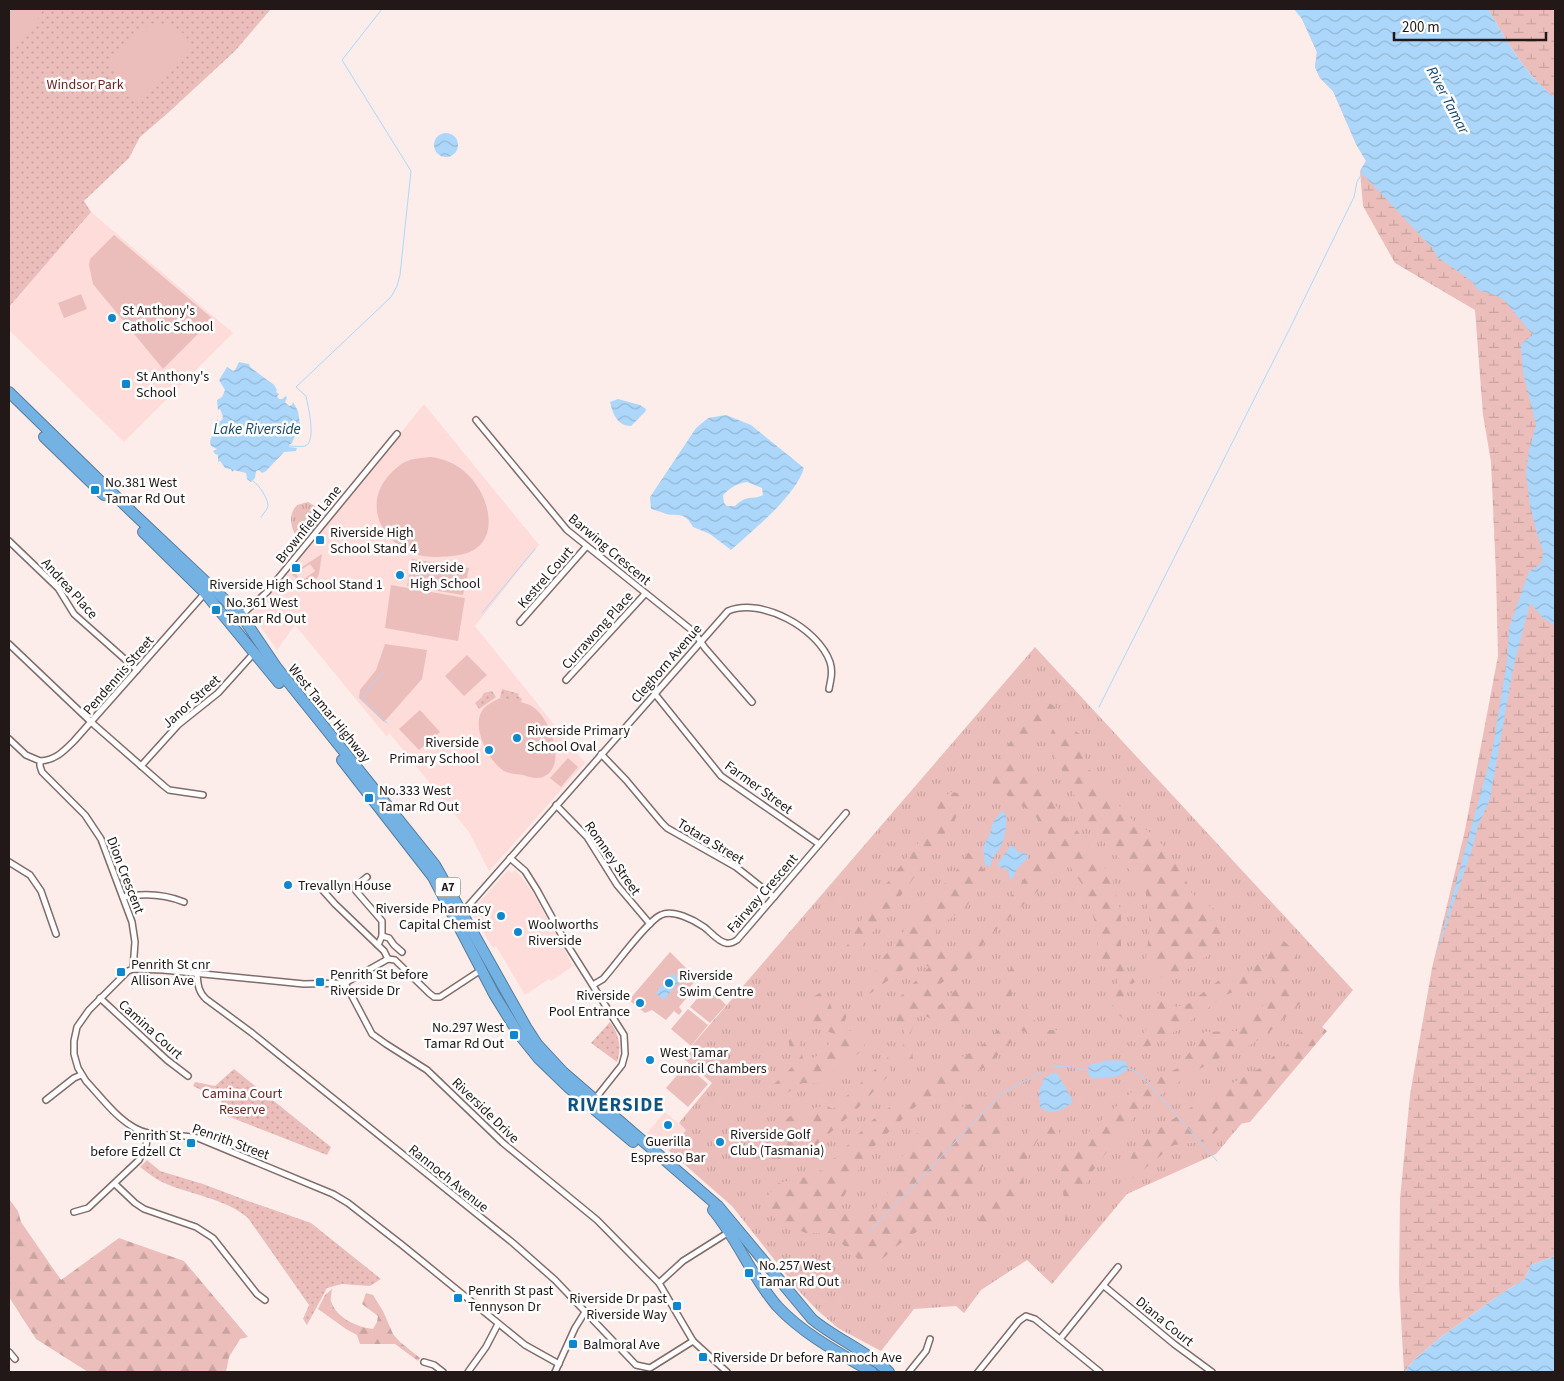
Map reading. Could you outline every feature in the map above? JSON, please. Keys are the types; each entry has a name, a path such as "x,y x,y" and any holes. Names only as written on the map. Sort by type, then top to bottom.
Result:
{"highway":[{"name":"West Tamar Highway","path":"9,392 241,615 277,668 427,854 491,963 522,1021 538,1044 563,1072 718,1206 812,1319 823,1328 872,1358 889,1372"},
{"name":"West Tamar Highway","path":"9,402 205,593 231,622 425,865 509,1019 531,1050 547,1068 712,1210 730,1232 765,1290 777,1306 794,1322 872,1372"},
{"path":"481,970 491,963"}],"street":[{"name":"Barwing Crescent","path":"476,420 555,517 586,547 694,632 752,702"},
{"name":"Brownfield Lane","path":"231,622 266,592 397,434"},
{"name":"Andrea Place","path":"9,541 58,588 74,614 137,670"},
{"name":"Kestrel Court","path":"520,622 586,547"},
{"name":"Pendennis Street","path":"40,761 58,756 91,722 205,593"},
{"name":"Currawong Place","path":"566,680 645,594"},
{"name":"Cleghorn Avenue","path":"462,913 728,611 746,606 765,609 793,622 821,646 826,654 832,669 829,688"},
{"path":"9,644 91,722 169,790 203,796"},
{"name":"Janor Street","path":"141,766 178,725 218,693 255,652"},
{"name":"Farmer Street","path":"655,694 721,776 819,844"},
{"name":"Dion Crescent","path":"9,739 26,755 40,761 42,772 97,831 134,932 133,969"},
{"name":"Totara Street","path":"601,754 626,780 662,824 736,867 774,897"},
{"name":"Romney Street","path":"556,805 588,837 616,885 650,924"},
{"name":"Fairway Crescent","path":"593,985 604,979 650,924 661,915 672,914 682,916 703,926 727,943 737,940 846,813"},
{"path":"510,858 525,871 562,937 622,1030 626,1044 622,1065 594,1100"},
{"path":"9,862 30,875 36,883 41,891 56,934"},
{"path":"366,877 356,886 356,891 382,921 382,936 378,945"},
{"path":"318,885 378,945 388,959"},
{"path":"122,897 150,894 173,897 184,902"},
{"path":"382,936 389,938 402,952"},
{"path":"133,969 164,970 304,984 346,983 388,959 395,960 429,993 437,998 445,995 481,970"},
{"name":"Penrith Street","path":"133,969 122,975 84,1016 76,1034 74,1054 81,1075 123,1120 137,1130 148,1133 198,1138 333,1194 348,1203 402,1245 525,1345 559,1364"},
{"name":"Rannoch Avenue","path":"197,974 200,993 206,999 252,1033 513,1243 555,1280 632,1361 650,1368 693,1341"},
{"name":"Riverside Drive","path":"346,983 372,1034 427,1070 503,1143 597,1220 659,1283 693,1341 727,1372"},
{"name":"Camina Court","path":"100,998 188,1076"},
{"path":"46,1100 74,1078 81,1075"},
{"path":"74,1212 88,1208 139,1160 144,1153 148,1133"},
{"path":"115,1184 144,1209 196,1227 213,1238 258,1294 265,1300"},
{"path":"659,1283 682,1261 730,1232"},
{"path":"1060,1339 1118,1267"},
{"name":"Diana Court","path":"1104,1286 1174,1344 1212,1372"},
{"path":"555,1372 575,1328 585,1312"},
{"path":"978,1372 1019,1321 1026,1316 1035,1319 1100,1372"},
{"path":"468,1372 486,1347 498,1324"},
{"path":"909,1372 926,1351 930,1339"},
{"path":"9,1352 15,1359"},
{"path":"424,1362 434,1365 443,1372"}],"shaded area":[{"name":"St Anthony's Catholic School","path":"91,212 233,333 124,442 9,330 9,307"},
{"name":"Riverside High School","path":"424,404 539,545 475,626 585,763 489,871 469,832 391,735 389,733 387,737 295,625 277,650 252,614"},
{"name":"Woolworths Riverside","path":"508,870 512,873 515,870 536,898 573,966 525,995 496,946 493,948 471,912"},
{"path":"665,1112 686,1130 669,1151 647,1133"}],"green space":[{"name":"Windsor Park","path":"9,9 271,9 235,51 140,137 129,158 84,201 91,212 9,307"},
{"path":"9,9 43,9 29,31 20,41 9,48"},
{"path":"1294,9 1555,324 1555,1256 1531,1265 1525,1279 1502,1293 1441,1337 1415,1359 1404,1372 1399,1283 1400,1199 1410,1095 1432,968 1465,830 1498,656 1491,462 1483,415 1475,310 1395,263 1363,206 1360,171 1366,161 1356,144 1333,91 1320,78 1315,67 1317,52 1302,19"},
{"path":"1488,9 1555,9 1555,98 1544,89 1526,68"},
{"path":"155,23 174,28 184,34 190,51 135,102 127,87 108,63 150,24"},
{"path":"114,235 213,319 163,369 93,284 89,265 90,259"},
{"path":"81,294 87,309 64,318 58,303"},
{"path":"431,457 457,466 474,482 481,493 489,519 488,531 483,542 473,550 459,555 430,557 418,555 401,547 392,539 384,530 379,520 378,497 382,485 390,474 403,463 418,458"},
{"path":"308,502 318,508 319,518 316,528 301,543 295,534 291,519 297,505"},
{"path":"322,554 317,578 303,584 300,582 315,571 310,564 296,573 298,577 296,578 292,575 293,573"},
{"path":"412,559 469,568 463,595 407,586"},
{"path":"391,585 465,598 458,641 385,628"},
{"path":"385,644 427,650 422,679 384,722 359,698 360,690 376,670"},
{"path":"1035,647 1353,990 1216,1154 1127,1194 1052,1284 1027,1260 981,1290 964,1313 956,1306 914,1309 881,1351 838,1328 817,1310 799,1291 732,1206 669,1151 686,1130 679,1123 712,1083 682,1057"},
{"path":"467,655 487,675 464,696 445,676"},
{"path":"502,689 519,694 518,696 522,699 520,703 500,698"},
{"path":"492,691 496,697 479,709 475,703 484,693"},
{"path":"1041,697 1059,710 1036,731 1019,759 1076,829 1112,878 1121,913 1121,960 1135,982 1124,990 1123,1019 1112,1008 1118,981 1099,960 1097,928 1083,886 1066,860 1038,891 985,940 979,952 931,992 939,1006 962,983 979,999 970,1020 948,1029 919,1012 910,1035 913,1059 901,1063 905,1024 897,1023 893,1004 929,967 916,960 860,1001 883,958 940,885 949,882 968,852 987,873 966,908 937,927 933,944 952,953 977,933 1016,891 1046,846 1048,832 1032,812 1014,801 986,777"},
{"name":"Riverside Primary School Oval","path":"500,698 530,705 545,721 554,741 555,762 545,776 534,778 504,771 493,760 483,744 480,735 479,718 485,707"},
{"path":"420,710 440,732 419,750 399,729"},
{"path":"1058,720 1083,736 1086,766 1108,790 1126,815 1156,837 1182,871 1192,894 1219,912 1223,935 1207,956 1190,968 1159,978 1146,959 1150,925 1145,887 1088,824 1046,742"},
{"path":"568,758 578,767 561,787 550,778"},
{"path":"951,792 971,795 888,913 858,950 844,951 869,906 920,841 933,819 932,804"},
{"path":"1278,936 1295,951 1299,965 1287,979 1290,990 1303,988 1304,1000 1266,1035 1242,1050 1223,1056 1192,1073 1144,1106 1123,1130 1092,1172 1065,1224 1066,1208 1059,1173 1078,1142 1135,1089 1178,1068 1204,1032 1237,1031 1248,1013 1274,1000 1272,977 1226,995 1178,1030 1144,1049 1135,1045 1155,1017 1155,991 1175,1007 1188,1004 1218,981 1246,975 1269,954"},
{"name":"Riverside Swim Centre","path":"670,952 697,979 690,987 693,990 679,1007 682,1011 679,1015 674,1011 666,1020 652,1010 645,1013 629,1000"},
{"path":"1020,958 1028,963 1015,991 1007,1000 999,993 1007,973"},
{"path":"708,986 726,1005 710,1023 690,1007"},
{"path":"825,990 832,1009 847,1014 843,1027 861,1037 872,1034 858,1054 833,1072 823,1084 803,1083 779,1098 771,1087 793,1066 787,1032 795,1027 804,1063 824,1052 835,1034 804,1023 811,998"},
{"path":"1036,997 1046,998 1036,1007 1032,1018 1045,1030 1061,1030 1061,1036 1041,1038 1018,1029 1021,1015"},
{"path":"688,1009 708,1025 691,1046 671,1029"},
{"path":"1314,1021 1327,1031 1250,1122 1219,1128 1208,1141 1174,1145 1118,1190 1137,1143 1205,1098 1260,1068"},
{"path":"610,1022 616,1031 619,1041 617,1062 591,1043"},
{"path":"999,1029 1013,1040 986,1067 956,1079 915,1107 869,1151 838,1207 866,1216 885,1200 897,1166 913,1136 943,1115 977,1101 1000,1086 1009,1115 973,1185 942,1214 902,1242 882,1259 865,1266 831,1233 806,1233 778,1222 762,1203 778,1183 815,1175 839,1154 870,1122 942,1067 978,1049"},
{"path":"888,1057 891,1073 856,1110 814,1147 786,1161 770,1164 766,1150 771,1130 792,1115 825,1105 833,1109"},
{"path":"686,1065 708,1084 688,1107 666,1088"},
{"name":"Camina Court Reserve","path":"234,1069 331,1147 327,1155 217,1112 222,1100 193,1086 195,1082 215,1086"},
{"path":"1058,1124 1060,1138 1039,1138 1024,1163 1023,1185 994,1220 975,1226 1013,1165 1030,1129"},
{"path":"147,1160 160,1171 203,1184 311,1223 381,1279 370,1286 342,1284 327,1288 307,1325 303,1319 309,1305 248,1218 239,1211 218,1201 159,1180 140,1167"},
{"path":"9,1199 18,1211 21,1222 61,1280 119,1238 184,1261 248,1337 240,1339 229,1357 226,1372 88,1372 36,1339 9,1297"},
{"path":"332,1289 331,1301 342,1317 354,1324 373,1329 378,1316 362,1304 366,1293 373,1295 383,1311 393,1334 420,1358 418,1361 395,1344 360,1344 357,1335 318,1309 325,1295"}],"water":[{"name":"River Tamar","path":"1294,9 1488,9 1526,68 1544,89 1555,98 1555,626 1543,618 1530,603 1513,669 1490,799 1478,826 1436,956 1492,752 1507,661 1509,628 1529,571 1537,567 1542,561 1543,551 1530,506 1526,472 1529,450 1536,425 1523,372 1521,346 1522,343 1533,335 1504,300 1478,290 1462,274 1437,257 1433,249 1360,171 1366,161 1356,144 1333,91 1320,78 1315,67 1317,52 1302,19"},
{"path":"446,133 454,137 458,145 454,153 446,157 438,153 434,145 438,137"},
{"name":"Lake Riverside","path":"239,362 249,364 250,367 274,385 277,390 276,392 279,394 277,396 279,399 286,396 285,402 289,406 293,402 298,411 302,427 298,429 292,443 289,445 289,447 297,448 296,451 284,452 262,473 259,470 256,471 255,478 251,482 247,479 246,473 234,470 232,472 231,469 225,468 220,461 218,462 218,455 213,451 217,449 211,446 210,441 216,425 215,422 223,418 220,409 218,410 217,400 222,397 225,390 219,380 227,367 233,371"},
{"path":"618,399 640,405 646,409 631,426 622,424 614,415 610,402"},
{"path":"726,415 751,425 804,468 792,490 783,501 731,550 710,534 693,527 684,517 651,509 650,497 696,428 708,418","holes":["747,482 762,488 763,495 747,498 735,506 727,506 724,503 723,495 737,485"]},
{"path":"1002,811 1006,815 1004,836 1000,848 988,867 985,864 983,847 990,834 993,822"},
{"path":"1012,844 1018,852 1027,854 1028,857 1017,869 1013,878 1010,879 1008,870 999,867 998,863"},
{"path":"672,973 680,980 664,1000 656,993"},
{"path":"1109,1060 1125,1061 1128,1068 1120,1075 1092,1079 1088,1073 1089,1065"},
{"path":"1057,1073 1071,1097 1072,1103 1052,1112 1040,1107 1039,1092 1044,1078"},
{"path":"1555,1256 1555,1372 1404,1372 1415,1359 1441,1337 1502,1293 1525,1279 1531,1265"}],"waterway":[{"path":"289,446 305,446 309,443 311,431 306,396 296,387 391,297 400,275 411,171 342,60 382,9"},
{"path":"1099,707 1290,328 1354,197 1357,182 1361,175 1366,176"},
{"path":"253,481 263,492 268,503 261,517"},
{"path":"482,613 535,549"},
{"path":"382,673 361,698 387,723"},
{"path":"1051,1067 1066,1066 1084,1070 1088,1069"},
{"path":"1128,1068 1139,1073 1217,1161"},
{"path":"868,1233 1002,1093 1042,1072"}],"place":[{"name":"St Anthony's Catholic School","path":"112,318"},
{"name":"St Anthony's School","path":"126,384"},
{"name":"No.381 West Tamar Rd Out","path":"95,490"},
{"name":"Riverside High School Stand 4","path":"320,540"},
{"name":"Riverside High School Stand 1","path":"296,568"},
{"name":"Riverside High School","path":"400,575"},
{"name":"No.361 West Tamar Rd Out","path":"216,610"},
{"name":"Riverside Primary School Oval","path":"517,738"},
{"name":"Riverside Primary School","path":"489,750"},
{"name":"No.333 West Tamar Rd Out","path":"369,798"},
{"name":"Trevallyn House","path":"288,885"},
{"name":"Riverside Pharmacy Capital Chemist","path":"501,916"},
{"name":"Woolworths Riverside","path":"518,932"},
{"name":"Penrith St cnr Allison Ave","path":"121,972"},
{"name":"Penrith St before Riverside Dr","path":"320,982"},
{"name":"Riverside Swim Centre","path":"669,983"},
{"name":"Riverside Pool Entrance","path":"640,1003"},
{"name":"No.297 West Tamar Rd Out","path":"514,1035"},
{"name":"West Tamar Council Chambers","path":"650,1060"},
{"name":"Guerilla Espresso Bar","path":"668,1125"},
{"name":"Riverside Golf Club (Tasmania)","path":"720,1142"},
{"name":"Penrith St before Edzell Ct","path":"191,1143"},
{"name":"No.257 West Tamar Rd Out","path":"749,1273"},
{"name":"Penrith St past Tennyson Dr","path":"458,1298"},
{"name":"Riverside Dr past Riverside Way","path":"677,1306"},
{"name":"Balmoral Ave","path":"573,1344"},
{"name":"Riverside Dr before Rannoch Ave","path":"703,1357"}],"district":[{"name":"RIVERSIDE","path":"616,1104"}]}
